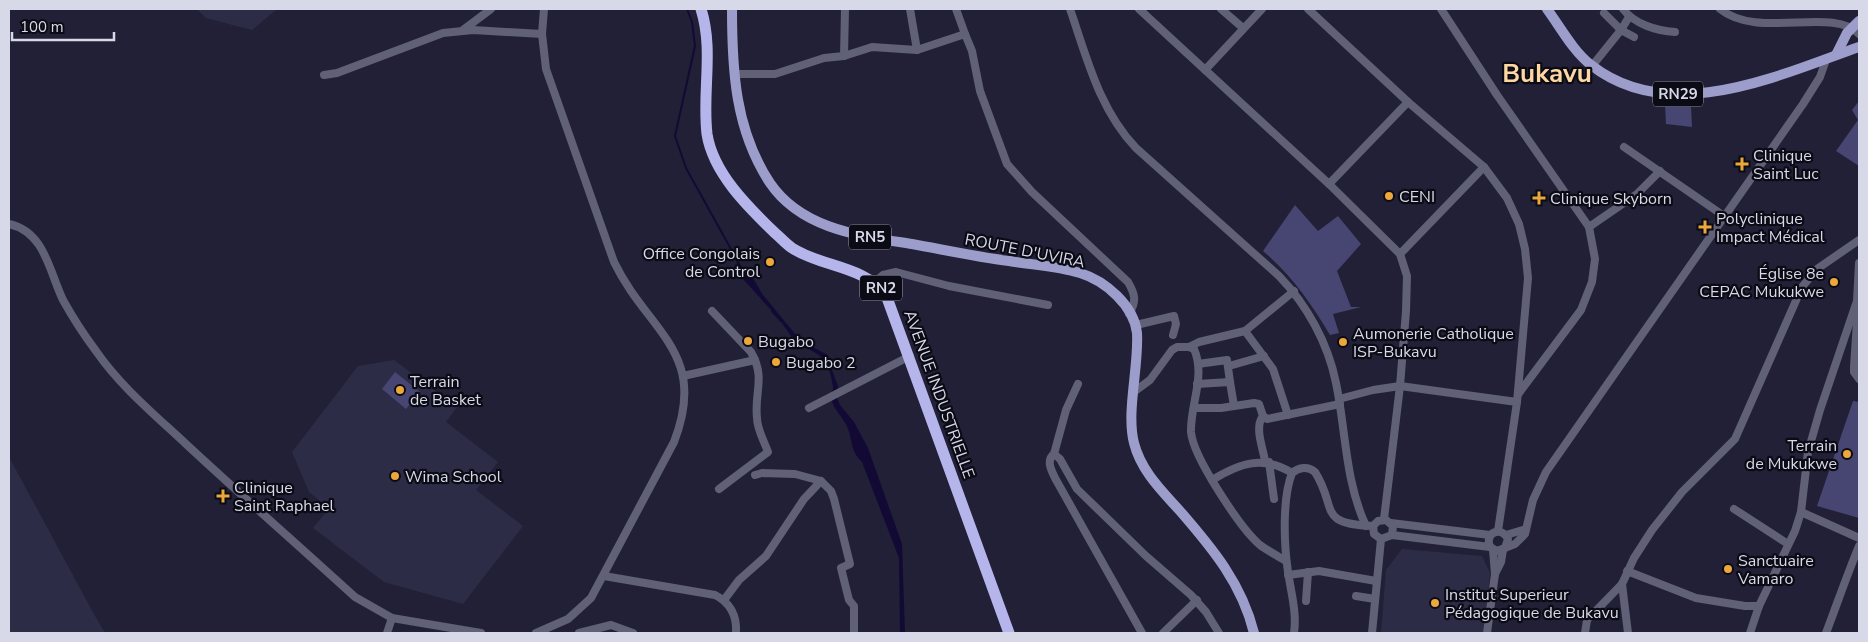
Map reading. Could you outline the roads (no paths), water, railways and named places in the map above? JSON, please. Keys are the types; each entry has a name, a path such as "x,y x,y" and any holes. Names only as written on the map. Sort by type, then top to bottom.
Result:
{"highway":[{"name":"RN2","path":"701,9 705,22 708,49 707,133 721,170 757,215 790,248 805,256 875,282"},
{"name":"AVENUE INDUSTRIELLE","path":"875,282 886,295 910,356 1009,633"}],"main road":[{"name":"ROUTE D'UVIRA","path":"732,9 734,74 738,106 752,151 771,185 808,217 833,228 873,238 1081,273 1094,279 1116,295 1136,325 1138,346 1132,435 1146,470 1221,559 1245,603 1254,633"},
{"name":"RN29","path":"1547,9 1572,45 1592,66 1621,83 1667,94 1687,94 1767,80 1859,48"},
{"path":"1836,55 1857,28"}],"street":[{"path":"463,30 491,9"},
{"path":"541,633 579,612 592,598 674,442 681,424 684,405 683,376 677,356 614,262 552,90 546,69 542,34 544,9"},
{"path":"844,56 845,9"},
{"path":"910,9 917,50"},
{"path":"956,9 966,34 980,91 1007,164 1032,192 1128,282 1135,295 1135,305 1129,314"},
{"path":"1070,9 1100,96 1117,128 1136,148 1203,206 1294,291 1310,316 1336,381 1349,472 1356,503 1374,534 1381,539"},
{"path":"1139,9 1329,184 1400,254 1407,276 1400,386 1387,521 1393,529 1392,535"},
{"path":"1221,9 1243,28"},
{"path":"1205,70 1262,9"},
{"path":"1308,9 1408,102 1484,167 1507,198 1519,224 1525,249 1528,278 1517,398 1498,534"},
{"path":"1441,9 1497,95 1589,227 1595,259 1592,282 1580,310 1517,398"},
{"path":"1623,9 1629,17 1662,31 1675,32"},
{"path":"1720,9 1731,17 1748,22 1771,24 1817,23 1857,28"},
{"path":"1604,13 1621,30 1634,37"},
{"path":"1592,66 1629,17"},
{"path":"324,75 396,52 430,37 463,30 542,34"},
{"path":"734,74 775,74 824,58 844,56 872,48 917,50 966,34"},
{"path":"1381,539 1392,535 1504,549 1521,539 1526,529 1535,494 1546,472 1803,104 1820,77 1826,60"},
{"path":"1329,184 1408,102"},
{"path":"1624,147 1724,216"},
{"path":"1400,254 1484,167"},
{"path":"1589,227 1637,194 1660,171"},
{"path":"9,224 20,226 33,236 42,248 63,300 76,323 98,354 123,383 157,417 355,597 392,618 480,633"},
{"path":"1585,633 1587,620 1622,584 1652,530 1682,492 1735,439 1802,287 1817,270 1859,240"},
{"path":"1859,263 1854,367 1854,372 1859,379"},
{"path":"875,282 883,275 896,272 949,286 1048,305"},
{"path":"1135,391 1150,380 1172,350 1177,347 1189,347 1199,342 1245,331 1294,291"},
{"path":"1750,633 1759,606 1801,512 1808,452 1858,301"},
{"path":"712,311 745,345 755,360 760,381 757,421 768,452 719,489"},
{"path":"1136,325 1174,316 1176,324 1173,335"},
{"path":"1245,331 1276,374 1288,416"},
{"path":"1189,347 1194,349 1198,364 1191,432 1193,443 1203,467 1254,538 1286,561"},
{"path":"809,408 910,356"},
{"path":"1229,366 1264,356"},
{"path":"683,376 755,360"},
{"path":"1198,364 1227,360 1234,406"},
{"path":"1197,384 1230,382"},
{"path":"1078,384 1062,423 1054,454 1051,456 1050,466 1142,633"},
{"path":"1194,408 1259,404 1263,416 1267,419 1288,416 1340,402 1373,390 1400,386 1517,398"},
{"path":"1263,416 1260,420 1259,429 1274,499"},
{"path":"1054,454 1060,459 1077,489 1146,556 1197,600 1219,633"},
{"path":"1212,480 1250,463 1267,462 1292,473"},
{"path":"1294,633 1296,622 1286,561 1285,533 1289,481 1292,473 1302,468 1310,468 1319,478 1330,511 1336,520 1370,526 1378,521 1387,521 1498,534 1508,539 1495,574 1487,633"},
{"path":"755,475 762,473 794,474 821,481 831,490 850,564 841,568 849,600 854,606 854,633"},
{"path":"724,600 739,580 766,556 804,499 821,481"},
{"path":"1734,509 1788,544"},
{"path":"1801,512 1859,538"},
{"path":"1495,574 1488,538 1498,534 1526,529"},
{"path":"1372,633 1381,539"},
{"path":"1826,633 1837,599 1853,566 1859,546"},
{"path":"1288,575 1319,571 1376,581"},
{"path":"1306,601 1308,572"},
{"path":"1627,572 1696,598 1736,605 1759,606"},
{"path":"604,576 690,589 724,600 735,615 736,633"},
{"path":"1622,584 1628,633"},
{"path":"1356,596 1375,599"},
{"path":"1164,633 1197,600"},
{"path":"387,633 392,618"},
{"path":"579,633 611,626 632,633"}],"waterway":[{"path":"687,9 692,22 695,46 675,136 686,168 737,260"},
{"path":"772,311 781,321"}],"place":[{"name":"Clinique Saint Luc","path":"1742,164"},
{"name":"CENI","path":"1389,196"},
{"name":"Clinique Skyborn","path":"1539,198"},
{"name":"Polyclinique Impact Médical","path":"1705,227"},
{"name":"Office Congolais de Control","path":"770,262"},
{"name":"Église 8e CEPAC Mukukwe","path":"1834,282"},
{"name":"Bugabo","path":"748,341"},
{"name":"Aumonerie Catholique ISP-Bukavu","path":"1343,342"},
{"name":"Bugabo 2","path":"776,362"},
{"name":"Terrain de Basket","path":"400,390"},
{"name":"Terrain de Mukukwe","path":"1847,454"},
{"name":"Wima School","path":"395,476"},
{"name":"Clinique Saint Raphael","path":"223,496"},
{"name":"Sanctuaire Vamaro","path":"1728,569"},
{"name":"Institut Superieur Pédagogique de Bukavu","path":"1435,603"}],"district":[{"name":"Bukavu","path":"1547,73"}]}
